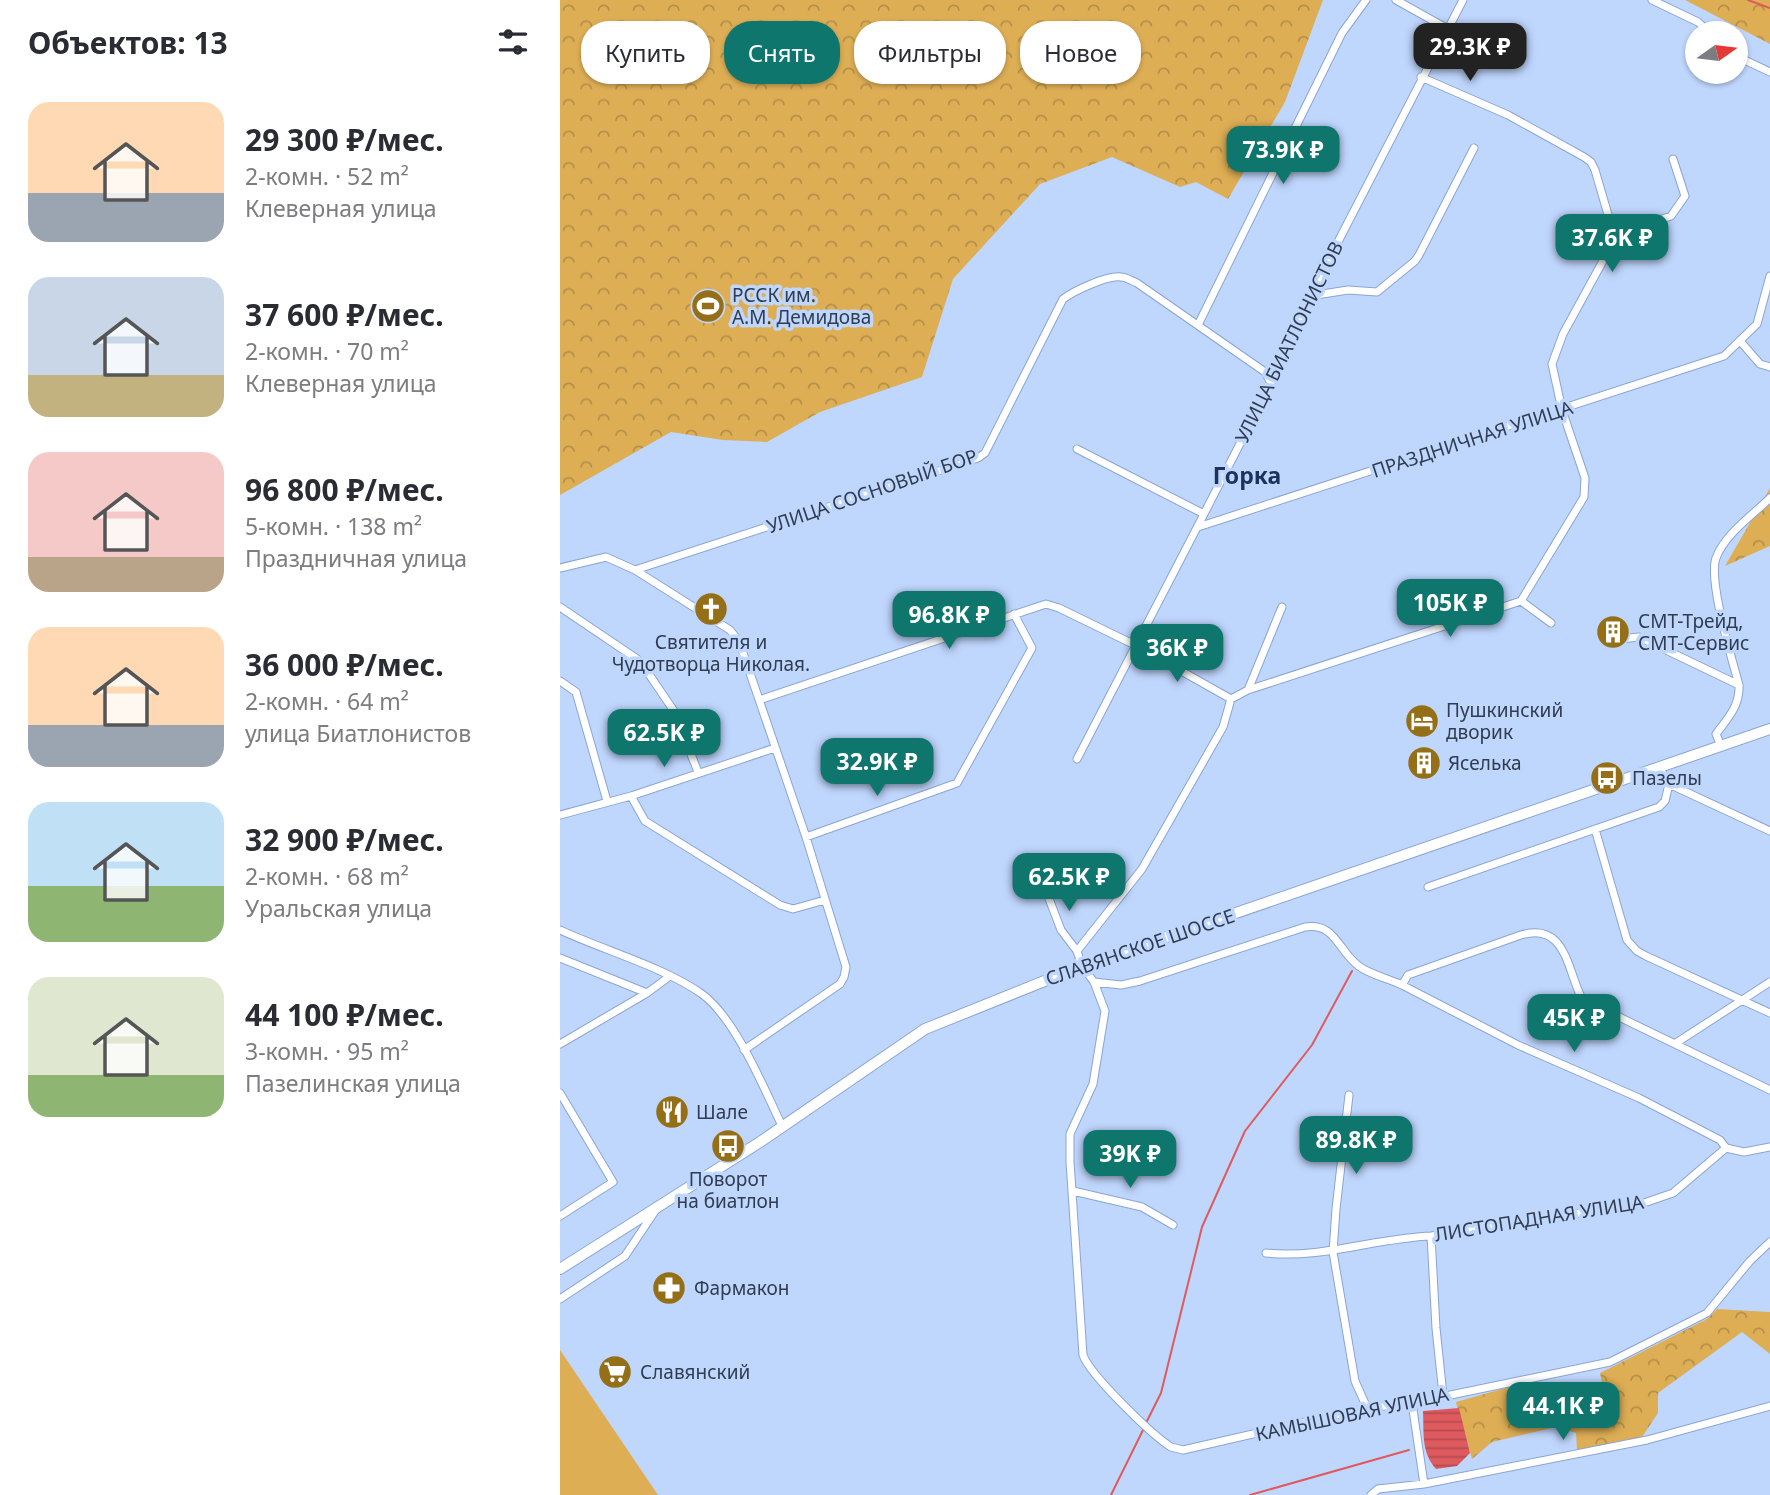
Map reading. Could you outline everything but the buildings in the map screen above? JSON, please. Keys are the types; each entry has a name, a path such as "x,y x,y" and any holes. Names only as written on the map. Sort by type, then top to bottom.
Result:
{"main road":[{"name":"СЛАВЯНСКОЕ ШОССЕ","path":"560,1269 782,1126 925,1029 1082,966 1770,729"}],"street":[{"path":"1198,325 1342,33 1366,0"},
{"path":"1395,0 1448,29"},
{"name":"УЛИЦА БИАТЛОНИСТОВ","path":"1077,759 1198,527 1271,383 1310,296 1463,0"},
{"path":"1652,0 1696,21"},
{"path":"1748,62 1770,72"},
{"path":"1077,951 1142,869 1223,727 1231,699 1248,690 1521,601 1584,497 1585,478 1562,410 1552,365 1563,334 1610,248 1611,225 1591,162 1508,115 1421,77"},
{"path":"1310,296 1348,289 1377,292 1415,261 1474,148"},
{"path":"1612,236 1671,216 1685,196 1673,159"},
{"path":"1770,276 1757,324 1740,341 1760,364 1770,367"},
{"name":"УЛИЦА СОСНОВЫЙ БОР","path":"635,570 978,458 985,453 1063,299 1080,289 1116,277 1137,283 1265,372 1271,383"},
{"name":"ПРАЗДНИЧНАЯ УЛИЦА","path":"1198,527 1724,356 1740,341"},
{"path":"1077,449 1204,514"},
{"path":"1721,746 1716,734 1737,707 1739,685 1717,597 1716,560 1728,538 1770,498"},
{"path":"560,568 606,557 635,570 735,635 807,837 846,967 845,977 840,984 744,1050"},
{"path":"1521,601 1551,623"},
{"path":"759,700 1046,604 1137,646 1231,699"},
{"path":"560,607 640,661 674,711 698,772"},
{"path":"1248,690 1282,607"},
{"path":"807,837 957,783 1032,648 1014,614"},
{"path":"1610,640 1639,637 1739,685"},
{"path":"560,681 576,692 607,801"},
{"path":"560,815 631,796 775,748"},
{"path":"1659,767 1669,784 1770,831"},
{"path":"1428,887 1660,807 1665,801 1669,784"},
{"path":"631,796 645,821 780,905 793,909 825,900"},
{"path":"1595,829 1627,940 1632,946 1646,957 1770,1013"},
{"path":"1044,861 1048,896 1061,930 1077,951 1082,966 1094,982 1105,1011 1093,1084 1070,1133 1073,1191 1142,1207 1173,1225"},
{"path":"1094,982 1121,985 1140,981 1317,925 1328,930 1347,956 1361,968 1402,985 1518,1045 1639,1098 1720,1140 1726,1148 1744,1152 1770,1147"},
{"path":"560,930 670,976 703,995 723,1015 744,1050 782,1126"},
{"path":"1402,985 1408,975 1446,961 1528,932 1544,934 1560,943 1582,999 1770,1090"},
{"path":"561,958 647,993"},
{"path":"560,1044 647,993 670,976"},
{"path":"1676,1043 1770,982"},
{"path":"560,1093 613,1182 560,1216"},
{"path":"1349,1095 1334,1252 1354,1381 1367,1408"},
{"name":"ЛИСТОПАДНАЯ УЛИЦА","path":"1266,1253 1290,1256 1334,1252 1410,1237 1618,1209 1662,1198 1694,1178 1726,1148"},
{"name":"КАМЫШОВАЯ УЛИЦА","path":"1073,1191 1080,1337 1086,1365 1161,1440 1171,1447 1183,1450 1367,1408 1412,1403 1610,1362 1707,1313 1750,1261 1770,1242"},
{"path":"560,1299 625,1256 656,1208"},
{"path":"1431,1236 1443,1395"},
{"path":"1412,1403 1424,1484"},
{"path":"1371,1495 1378,1489 1424,1484 1647,1440 1770,1406"}],"green space":[{"name":"РССК им. А.М. Демидова","path":"560,0 1323,0 1285,102 1228,199 1196,182 1180,187 1112,157 1040,184 953,279 922,377 820,412 767,442 723,440 671,432 560,495"},
{"path":"1685,0 1770,0 1770,44 1748,33 1748,21 1726,21"},
{"path":"1770,488 1770,546 1725,566"},
{"path":"1717,1309 1770,1312 1770,1354 1742,1332 1658,1393 1658,1413 1642,1437 1577,1450 1576,1433 1556,1427 1492,1442 1472,1459 1456,1402 1534,1380 1565,1395 1603,1388 1600,1373 1707,1319"},
{"path":"560,1350 658,1495 560,1495"}],"shaded area":[{"path":"1459,1408 1470,1453 1457,1466 1436,1469 1426,1449 1423,1411"}],"waterway":[{"path":"1748,0 1770,8"},
{"path":"1147,1421 1161,1393 1202,1227 1245,1131 1312,1045 1352,971"},
{"path":"1111,1495 1143,1430"},
{"path":"1250,1495 1409,1450"}],"place":[{"name":"РССК им. А.М. Демидова","path":"708,306"},
{"name":"Святителя и Чудотворца Николая.","path":"711,609"},
{"name":"СМТ-Трейд, СМТ-Сервис","path":"1613,632"},
{"name":"Пушкинский дворик","path":"1422,721"},
{"name":"Яселька","path":"1424,763"},
{"name":"Пазелы","path":"1607,778"},
{"name":"Шале","path":"672,1112"},
{"name":"Поворот на биатлон","path":"728,1146"},
{"name":"Фармакон","path":"669,1288"},
{"name":"Славянский","path":"615,1372"}],"district":[{"name":"Горка","path":"1247,475"}]}
